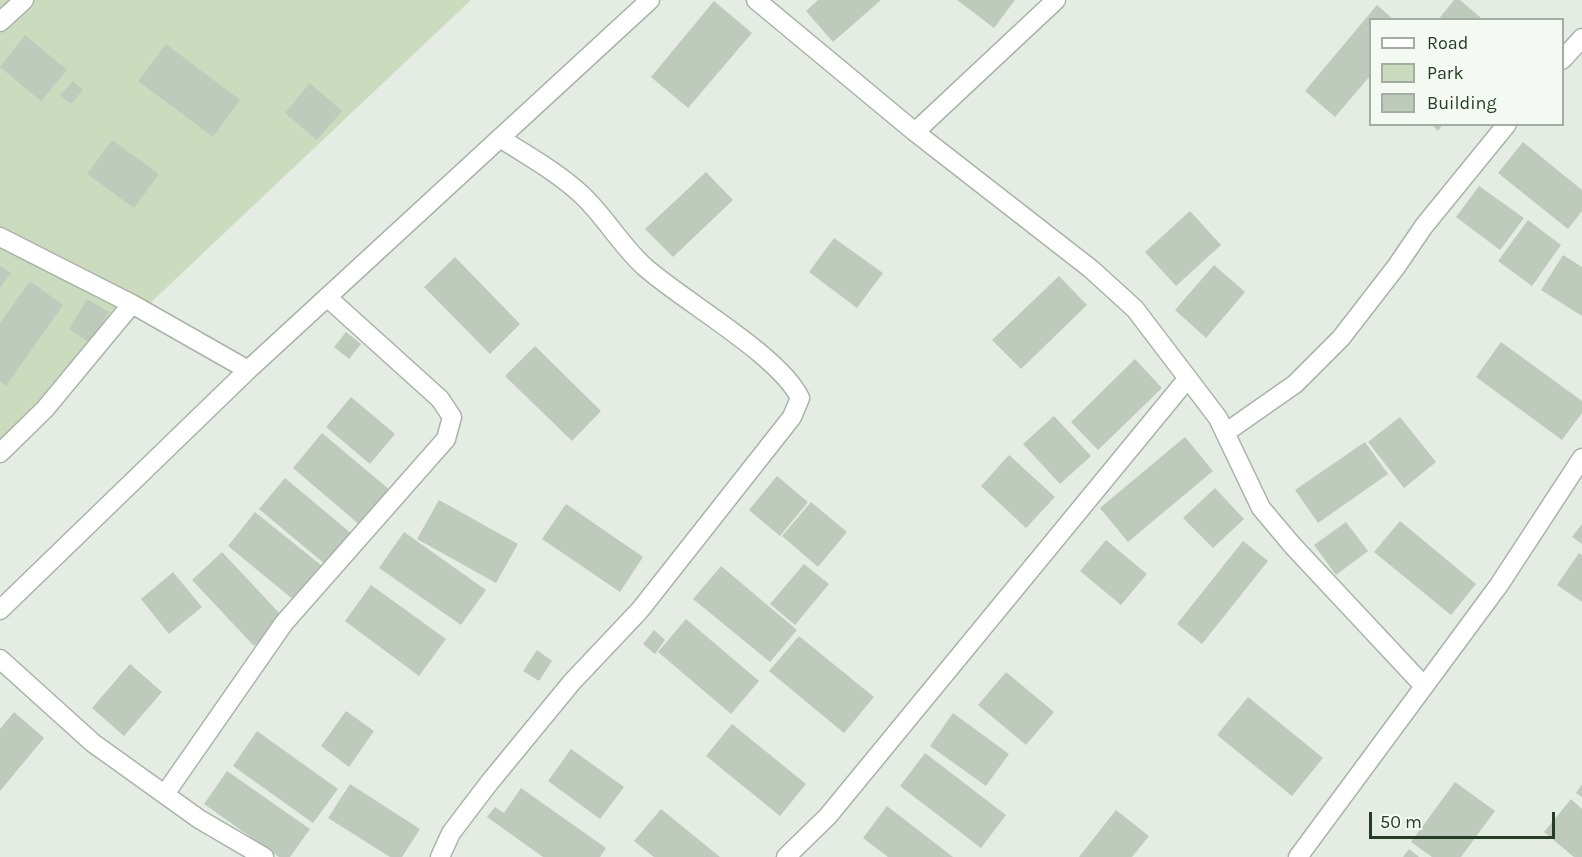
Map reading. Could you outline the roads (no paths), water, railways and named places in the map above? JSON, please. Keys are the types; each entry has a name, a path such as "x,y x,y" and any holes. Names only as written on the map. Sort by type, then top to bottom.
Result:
{"street":[{"path":"0,22 24,0"},
{"path":"0,610 248,370 650,0"},
{"path":"756,0 915,132 1091,269 1135,309 1218,418 1261,508 1293,546 1424,686"},
{"path":"915,132 1056,0"},
{"path":"1564,59 1582,38"},
{"path":"1225,434 1295,384 1341,338 1396,267 1424,226 1505,126"},
{"path":"440,857 451,833 489,783 572,682 640,610 792,417 800,398 795,387 775,366 644,267 583,196 561,178 500,138"},
{"path":"0,237 132,304 248,370"},
{"path":"165,794 284,623 446,439 452,417 440,399 327,297"},
{"path":"0,453 45,409 132,304"},
{"path":"786,857 828,816 1188,378"},
{"path":"1298,857 1499,585 1582,458"},
{"path":"0,659 93,743 199,819 264,857"}]}
